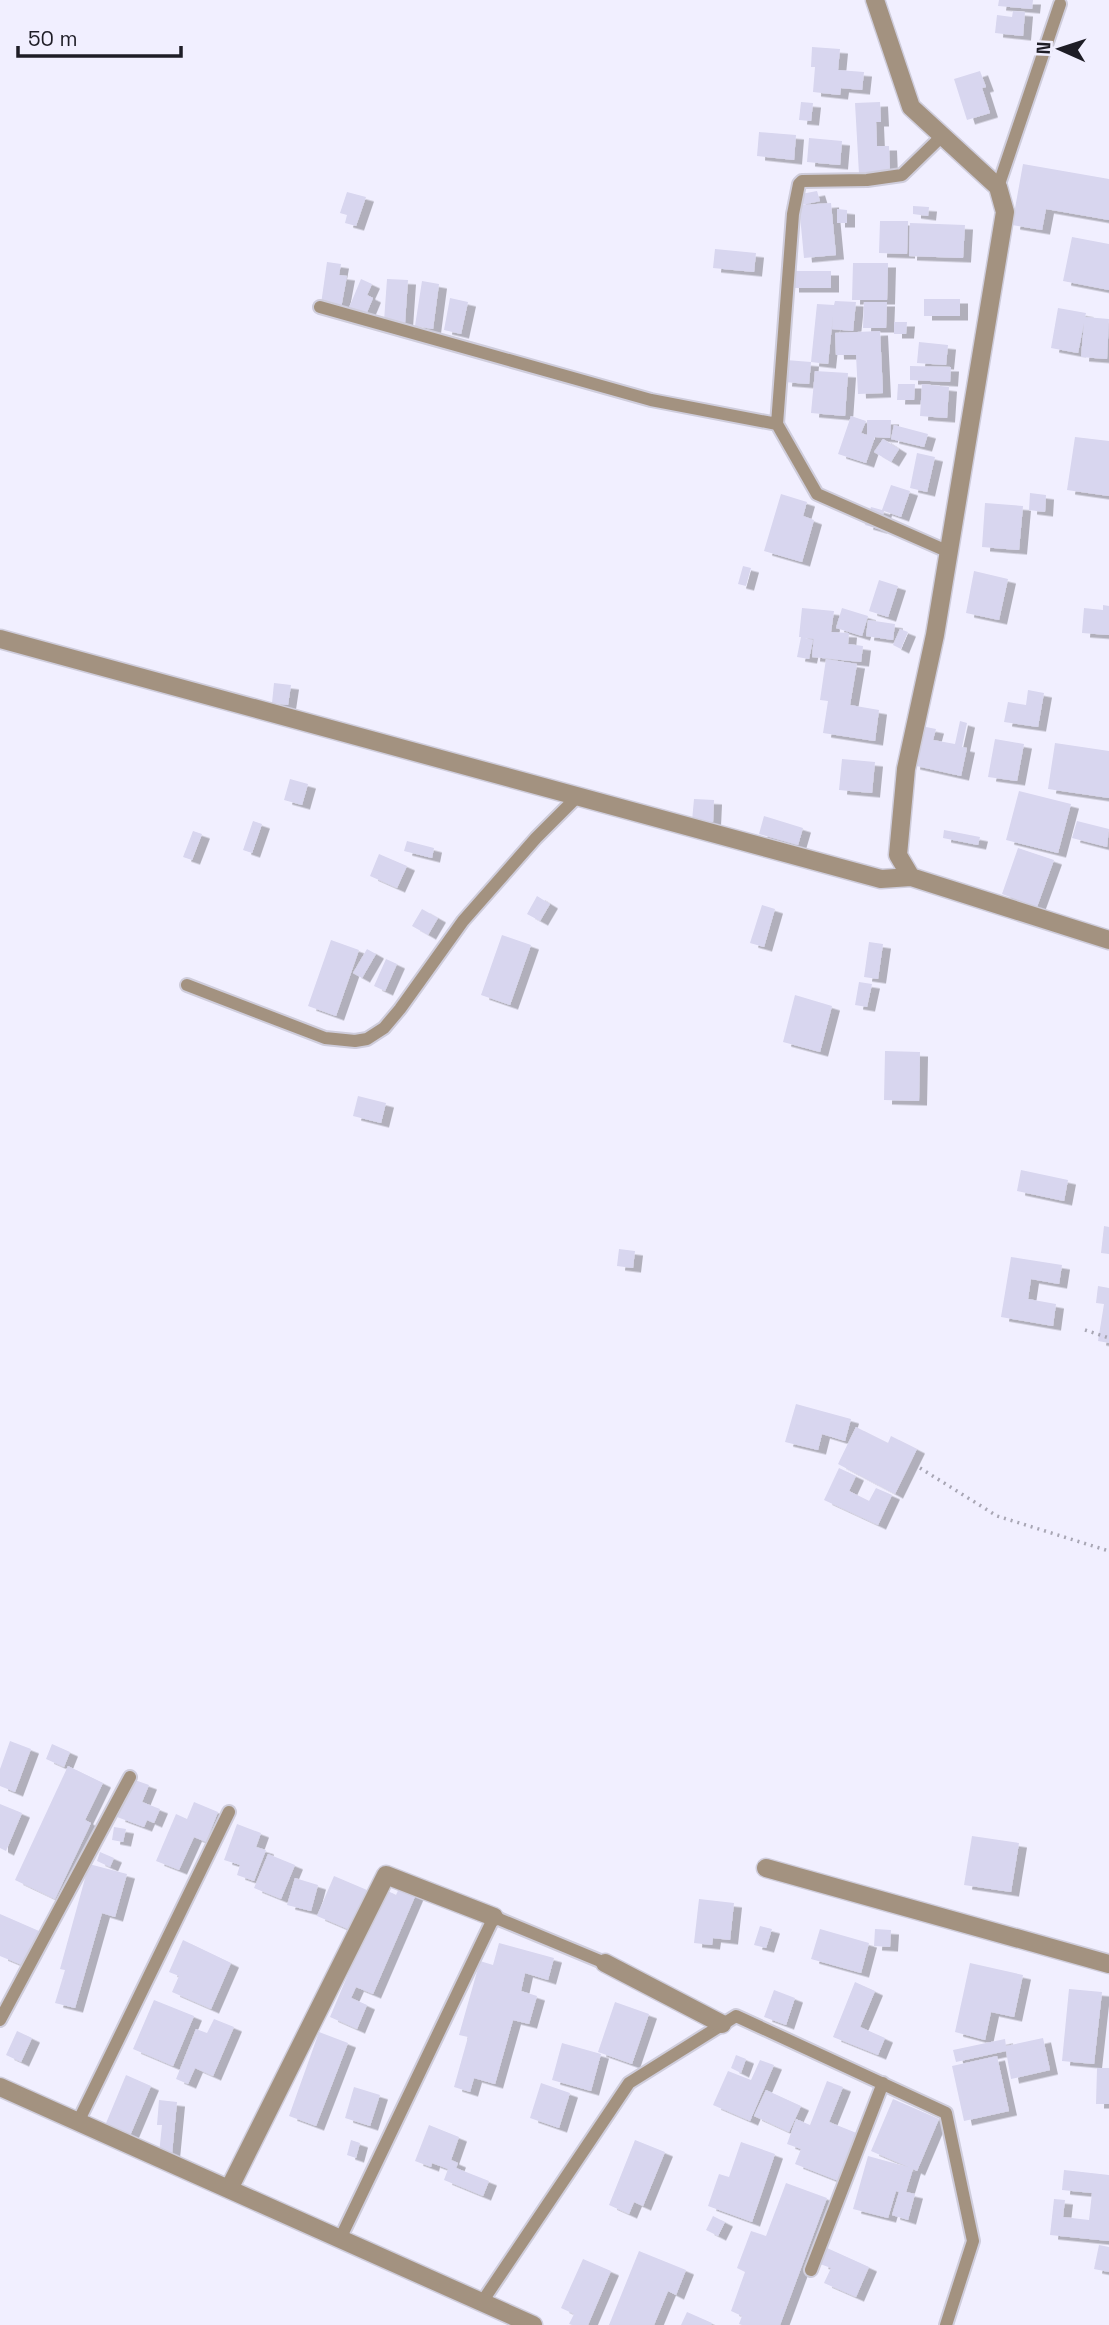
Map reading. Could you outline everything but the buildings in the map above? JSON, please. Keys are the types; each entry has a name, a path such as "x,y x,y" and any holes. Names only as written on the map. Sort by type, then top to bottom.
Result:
{"street":[{"path":"875,0 911,107 998,187 1005,212 935,635 906,769 898,855 911,877"},
{"path":"0,639 881,879 911,877 1109,940"},
{"path":"766,1868 1109,1964"},
{"path":"229,2189 386,1875 494,1917"},
{"path":"605,1963 722,2024"},
{"path":"0,2087 533,2325"}],"lane":[{"path":"998,187 1060,4"},
{"path":"942,136 902,175 867,180 802,181 799,184 793,214 777,424 817,494 948,552"},
{"path":"320,307 651,400 777,424"},
{"path":"187,985 325,1038 355,1041 367,1039 384,1028 463,921 536,838 578,796"},
{"path":"0,2020 130,1777"},
{"path":"78,2122 229,1812"},
{"path":"340,2239 494,1917 605,1963"},
{"path":"482,2302 629,2083 736,2016 946,2113 973,2241 946,2325"},
{"path":"811,2270 883,2082"}],"path":[{"path":"1085,1330 1109,1338"},
{"path":"920,1468 997,1516 1109,1551"}]}
